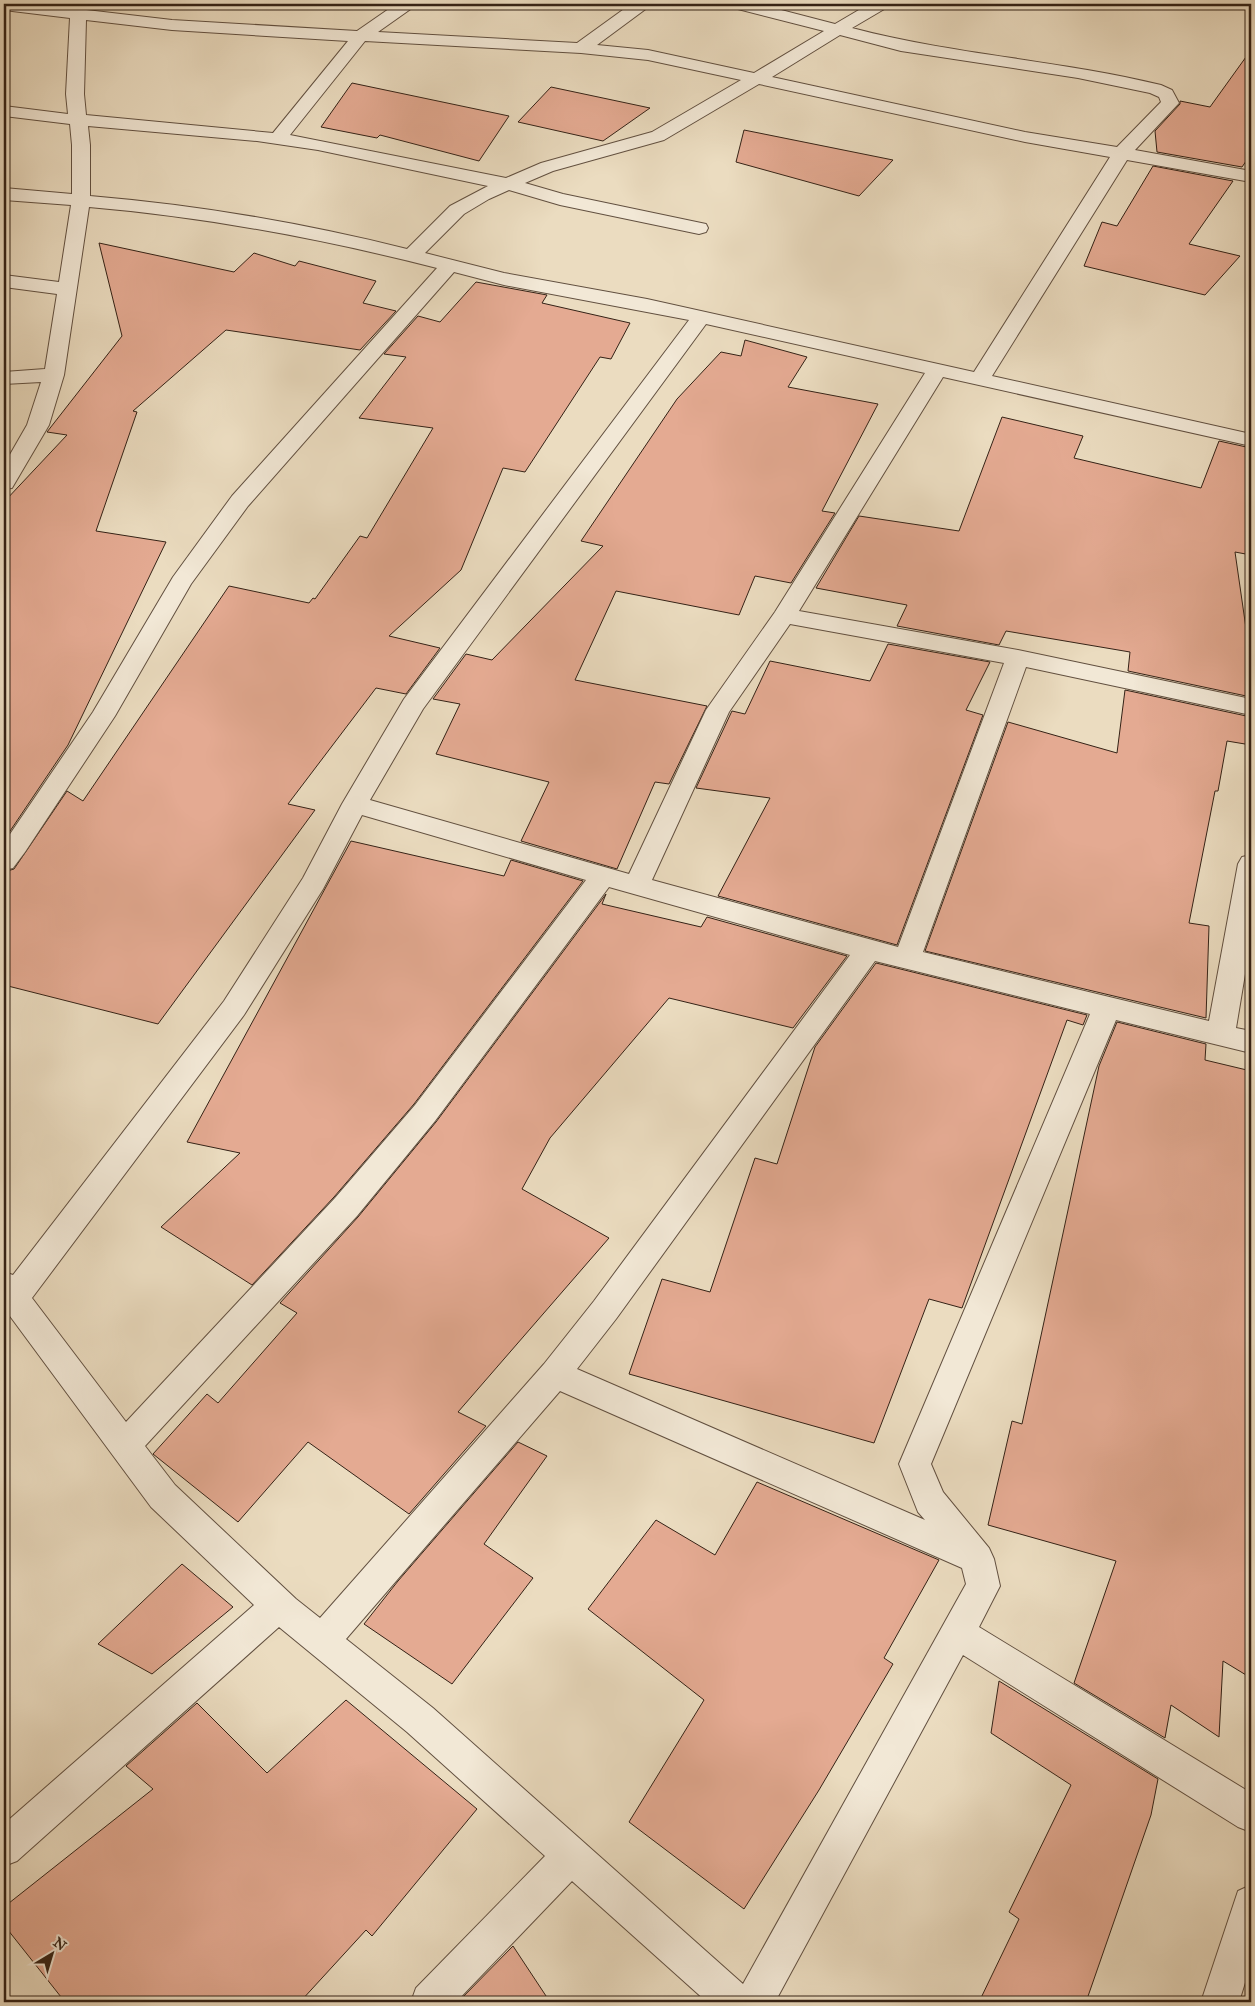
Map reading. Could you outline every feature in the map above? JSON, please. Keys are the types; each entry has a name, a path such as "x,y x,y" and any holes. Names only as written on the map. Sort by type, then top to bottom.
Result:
{"street":[{"path":"278,139 361,36 406,4"},
{"path":"581,48 641,4"},
{"path":"740,4 901,46 1078,74 1155,89 1166,94 1170,103 1122,154 980,379"},
{"path":"411,256 457,210 482,195 547,167 658,136 678,126 754,78 880,4"},
{"path":"4,5 172,25 581,48 648,55 1025,137 1251,176"},
{"path":"4,483 38,424 54,375 81,200 81,145 75,94 78,15"},
{"path":"4,111 278,139 411,163 508,184 560,199 699,228"},
{"path":"4,194 147,206 246,221 411,256 504,279 701,317 1251,439"},
{"path":"4,861 103,716 181,582 240,501 450,266"},
{"path":"4,281 67,289"},
{"path":"701,317 413,706 355,804 314,882 234,1008 9,1292 163,1496 279,1605 420,1720 735,2002"},
{"path":"637,885 718,710 784,616 938,369"},
{"path":"4,378 54,375"},
{"path":"784,616 1018,658 1251,707"},
{"path":"907,958 1018,658"},
{"path":"355,804 603,876 869,949 1251,1042"},
{"path":"1221,1034 1251,864"},
{"path":"125,1445 346,1207 425,1113 603,876"},
{"path":"322,1641 555,1374 605,1310 869,949"},
{"path":"754,2002 983,1586 977,1559 930,1501 915,1464 1108,1007"},
{"path":"555,1374 977,1559"},
{"path":"4,1848 279,1605"},
{"path":"957,1632 1251,1814"},
{"path":"430,2002 571,1856"},
{"path":"1220,2002 1251,1904"}],"building":[{"path":"1251,50 1251,154 1242,167 1157,152 1155,131 1180,104 1180,101 1210,107"},
{"path":"352,83 509,116 479,161 380,135 377,138 321,127"},
{"path":"551,87 650,108 603,141 518,122"},
{"path":"744,130 893,160 859,196 736,162"},
{"path":"1153,166 1233,181 1189,244 1240,256 1205,295 1084,266 1102,222 1117,226"},
{"path":"99,243 234,272 254,253 295,266 299,261 376,281 363,303 396,311 360,350 226,330 133,411 137,412 96,531 166,542 68,745 4,840 4,502 67,435 47,432 122,336"},
{"path":"476,282 547,295 542,303 630,323 611,359 600,357 525,472 503,468 461,570 389,636 440,648 406,694 376,688 288,804 315,810 158,1024 4,985 4,872 14,869 67,791 83,801 229,586 309,603 313,598 315,599 360,536 367,538 433,428 359,418 406,357 384,354 418,316 440,322"},
{"path":"745,340 807,357 788,387 878,404 822,511 835,513 791,583 755,576 739,615 616,591 575,680 707,706 669,784 655,782 617,869 521,841 549,782 436,754 460,704 433,699 466,654 492,660 603,546 581,541 677,399 721,352 741,356"},
{"path":"1002,417 1083,436 1074,458 1201,488 1219,441 1251,448 1251,555 1235,552 1251,663 1251,697 1128,671 1130,652 1006,631 999,645 897,626 907,605 816,588 859,516 959,531"},
{"path":"888,644 990,662 966,710 983,715 897,945 718,896 770,798 696,788 732,711 745,714 770,661 870,681"},
{"path":"1125,690 1251,717 1251,745 1227,741 1218,791 1215,791 1189,923 1209,926 1206,1018 925,951 1008,722 1117,753"},
{"path":"351,841 504,876 511,860 583,881 414,1104 334,1197 252,1285 161,1227 240,1153 187,1142"},
{"path":"606,894 602,904 701,927 707,917 847,956 793,1028 669,998 550,1138 522,1189 609,1238 458,1412 486,1426 409,1514 308,1442 238,1522 153,1454 207,1394 218,1403 297,1313 280,1303 358,1217 436,1122"},
{"path":"876,963 1087,1015 1083,1025 1067,1020 962,1308 929,1299 874,1443 629,1374 662,1279 710,1292 755,1158 777,1164 815,1047"},
{"path":"1117,1022 1206,1044 1205,1060 1251,1071 1251,1678 1223,1661 1219,1737 1171,1705 1165,1738 1074,1683 1116,1561 988,1525 1012,1421 1022,1424 1099,1066"},
{"path":"518,1442 547,1456 484,1544 533,1578 452,1684 364,1624 398,1581"},
{"path":"757,1482 939,1560 884,1658 893,1664 819,1790 744,1909 629,1822 704,1700 588,1609 656,1520 715,1555"},
{"path":"182,1564 233,1607 152,1674 98,1644"},
{"path":"999,1681 1158,1779 1151,1815 1086,2002 979,2002 1019,1919 1009,1912 1071,1785 991,1733"},
{"path":"346,1700 477,1809 372,1936 366,1930 300,2002 65,2002 4,1925 4,1907 153,1789 126,1766 197,1703 267,1773"},
{"path":"513,1946 550,2002 458,2002"}]}
